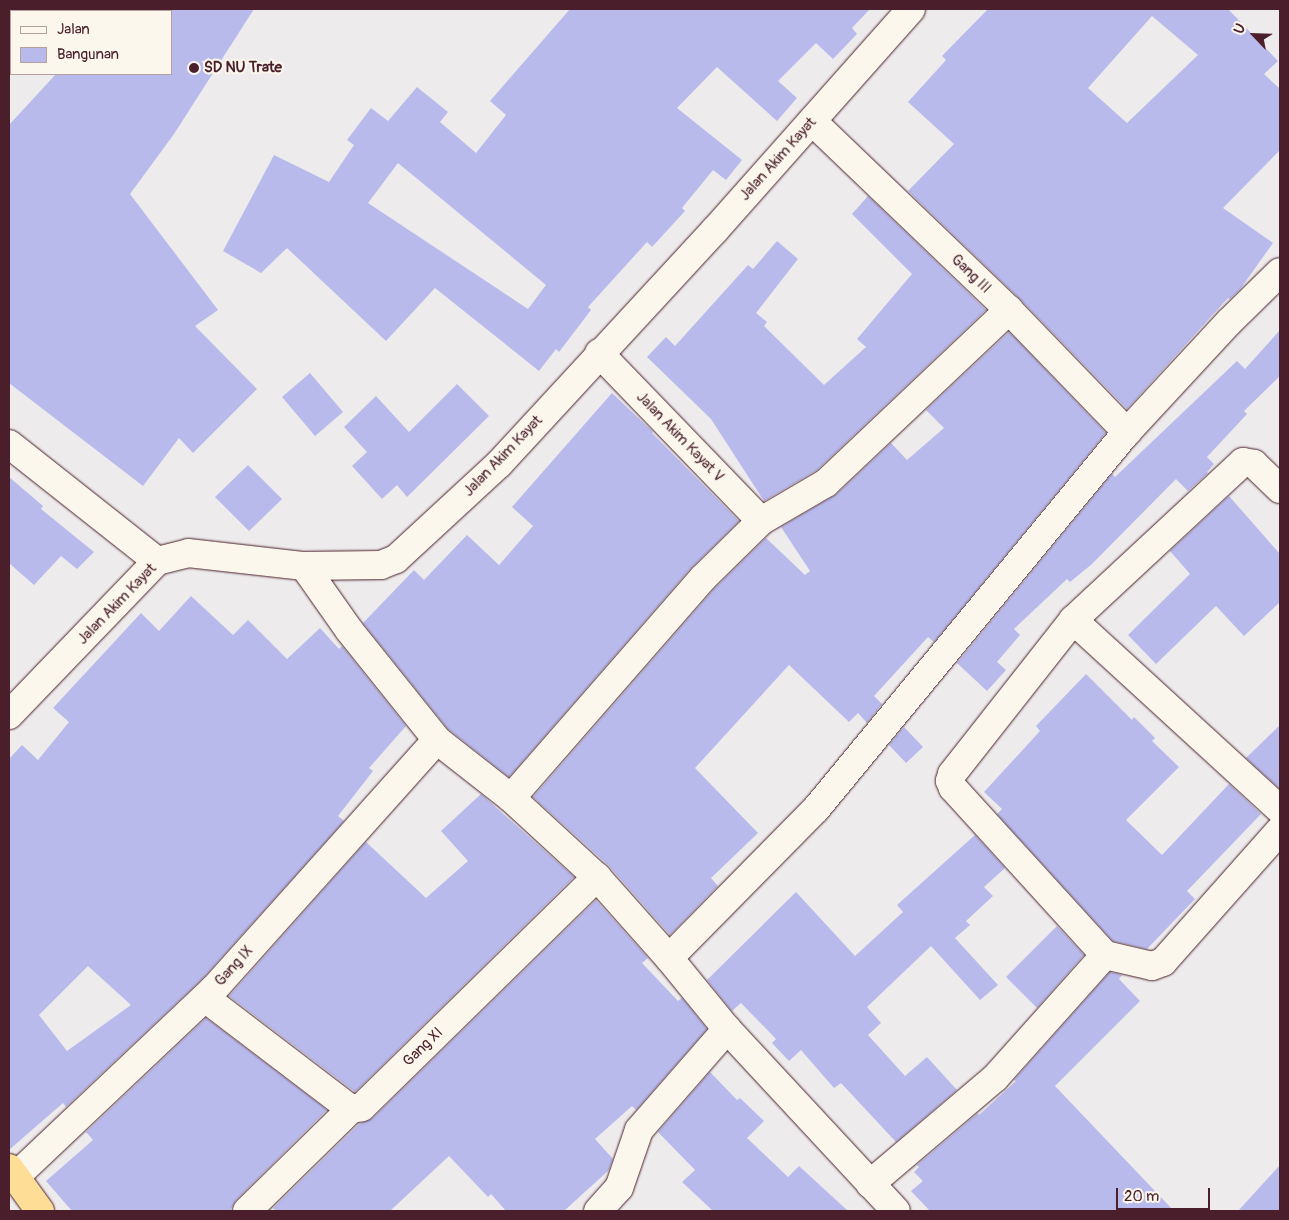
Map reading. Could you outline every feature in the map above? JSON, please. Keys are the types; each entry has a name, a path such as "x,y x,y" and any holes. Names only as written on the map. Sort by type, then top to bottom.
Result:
{"highway":[{"path":"12,1173 40,1211"}],"street":[{"name":"Jalan Akim Kayat","path":"9,715 157,561 188,554 304,566 381,565 396,560 499,464 599,353 715,230 912,9"},
{"name":"Gang III","path":"812,121 1009,310 1126,432"},
{"path":"669,958 816,809 1126,432 1229,322 1280,272"},
{"path":"511,798 703,578 761,521 826,483 1009,310"},
{"name":"Jalan Akim Kayat V","path":"599,353 761,521"},
{"path":"9,444 157,561"},
{"path":"1280,489 1254,464 1243,462 1073,620 952,774 950,781 952,788 1105,955 1152,966 1163,962 1280,830"},
{"path":"304,566 349,630 437,740 511,798 597,877 669,958 727,1029 896,1211"},
{"path":"1073,620 1280,810"},
{"name":"Gang IX","path":"12,1173 214,989 437,740"},
{"name":"Gang XI","path":"247,1211 351,1109 362,1107 597,877"},
{"path":"870,1184 994,1078 1105,955"},
{"path":"214,989 211,997 213,1004 351,1109"},
{"path":"598,1211 619,1188 639,1130 727,1029"}],"building":[{"path":"254,9 174,134 130,194 218,310 195,326 257,389 193,453 179,438 143,486 9,383 9,125 55,75 172,75 171,10"},
{"path":"570,9 870,9 852,28 857,34 833,59 816,43 778,81 797,98 777,121 717,67 677,108 742,160 726,180 713,170 682,208 685,211 652,247 647,242 588,307 591,310 559,352 556,349 539,371 435,288 386,341 287,248 261,273 223,251 274,155 329,182 354,145 347,140 371,108 388,121 417,87 448,112 440,122 476,153 506,115 490,101","holes":["398,163 546,285 528,309 368,203"]},
{"path":"988,9 1228,9 1278,61 1264,74 1280,89 1280,150 1223,208 1273,243 1241,288 1230,299 1228,298 1127,409 1020,299 908,191 954,144 908,102 946,60 942,56","holes":["1152,16 1198,55 1127,123 1088,88"]},
{"path":"868,196 986,310 817,470 764,501 711,419 647,357 666,337 675,346 748,265 753,269 777,241 798,259 756,313 767,322 764,326 824,385 866,347 857,339 912,274 852,214"},
{"path":"1280,330 1280,376 1244,411 1247,414 1207,457 1214,464 1208,473 1188,491 1176,479 1092,564 1070,582 1067,579 1014,629 1020,635 997,662 1006,670 987,691 957,663 1112,474 1115,477 1237,361 1245,369"},
{"path":"1009,332 1106,433 934,642 928,637 874,696 882,704 867,723 858,713 849,722 789,665 695,768 758,833 711,878 718,886 670,935 608,865 533,797 714,589 766,538 805,575 810,571 781,527 837,494 891,443 907,460 944,428 926,410"},
{"path":"310,373 343,412 315,436 282,397"},
{"path":"457,384 489,416 407,497 397,485 382,499 352,466 367,452 344,427 376,396 409,432"},
{"path":"612,393 653,432 739,521 691,568 509,777 448,729 363,623 414,570 424,580 467,535 499,565 533,526 512,507"},
{"path":"248,465 282,499 249,531 215,497"},
{"path":"9,477 43,506 41,509 94,552 77,569 61,556 34,585 9,563"},
{"path":"1229,496 1280,554 1280,602 1244,636 1216,606 1156,664 1128,635 1190,574 1170,551"},
{"path":"191,596 233,635 248,620 287,659 320,628 339,649 342,646 406,726 369,768 373,771 338,816 344,821 203,978 66,1107 63,1103 9,1150 9,759 22,745 38,760 69,722 53,708 141,613 159,631","holes":["88,966 131,1005 67,1051 39,1015"]},
{"path":"1086,674 1132,720 1134,717 1155,738 1152,741 1179,767 1126,820 1162,855 1229,784 1261,814 1187,891 1195,899 1147,949 1113,941 997,814 1002,809 984,792 1040,731 1036,726"},
{"path":"1280,725 1280,789 1246,758"},
{"path":"904,727 923,747 906,763 889,745"},
{"path":"481,794 574,877 355,1092 229,996 366,842 426,898 468,861 441,831"},
{"path":"975,835 1005,868 984,887 993,896 966,921 970,925 955,938 998,985 980,1000 931,946 867,1007 881,1023 868,1035 905,1076 927,1057 957,1090 896,1142 841,1083 834,1088 801,1050 789,1061 772,1043 776,1039 741,1003 732,1011 707,980 796,892 855,956 903,912 897,905"},
{"path":"596,900 648,958 642,963 678,1001 682,998 707,1029 636,1110 632,1106 595,1139 613,1159 609,1170 564,1211 506,1211 491,1194 488,1197 449,1156 390,1211 276,1211 273,1208 359,1124 373,1118"},
{"path":"1057,926 1084,955 1037,1008 1006,977"},
{"path":"1110,972 1122,975 1119,979 1140,1001 1055,1086 1174,1211 930,1211 911,1191 923,1181 914,1172 919,1167 917,1165 978,1113 979,1115 1016,1081 1014,1080"},
{"path":"206,1018 327,1110 236,1200 230,1211 72,1211 46,1181 93,1140 86,1132"},
{"path":"710,1072 737,1100 740,1098 764,1121 747,1138 788,1177 799,1166 848,1211 713,1211 682,1182 695,1170 658,1132"},
{"path":"1280,1165 1280,1211 1238,1211"}],"place":[{"name":"SD NU Trate","path":"194,68"}]}
